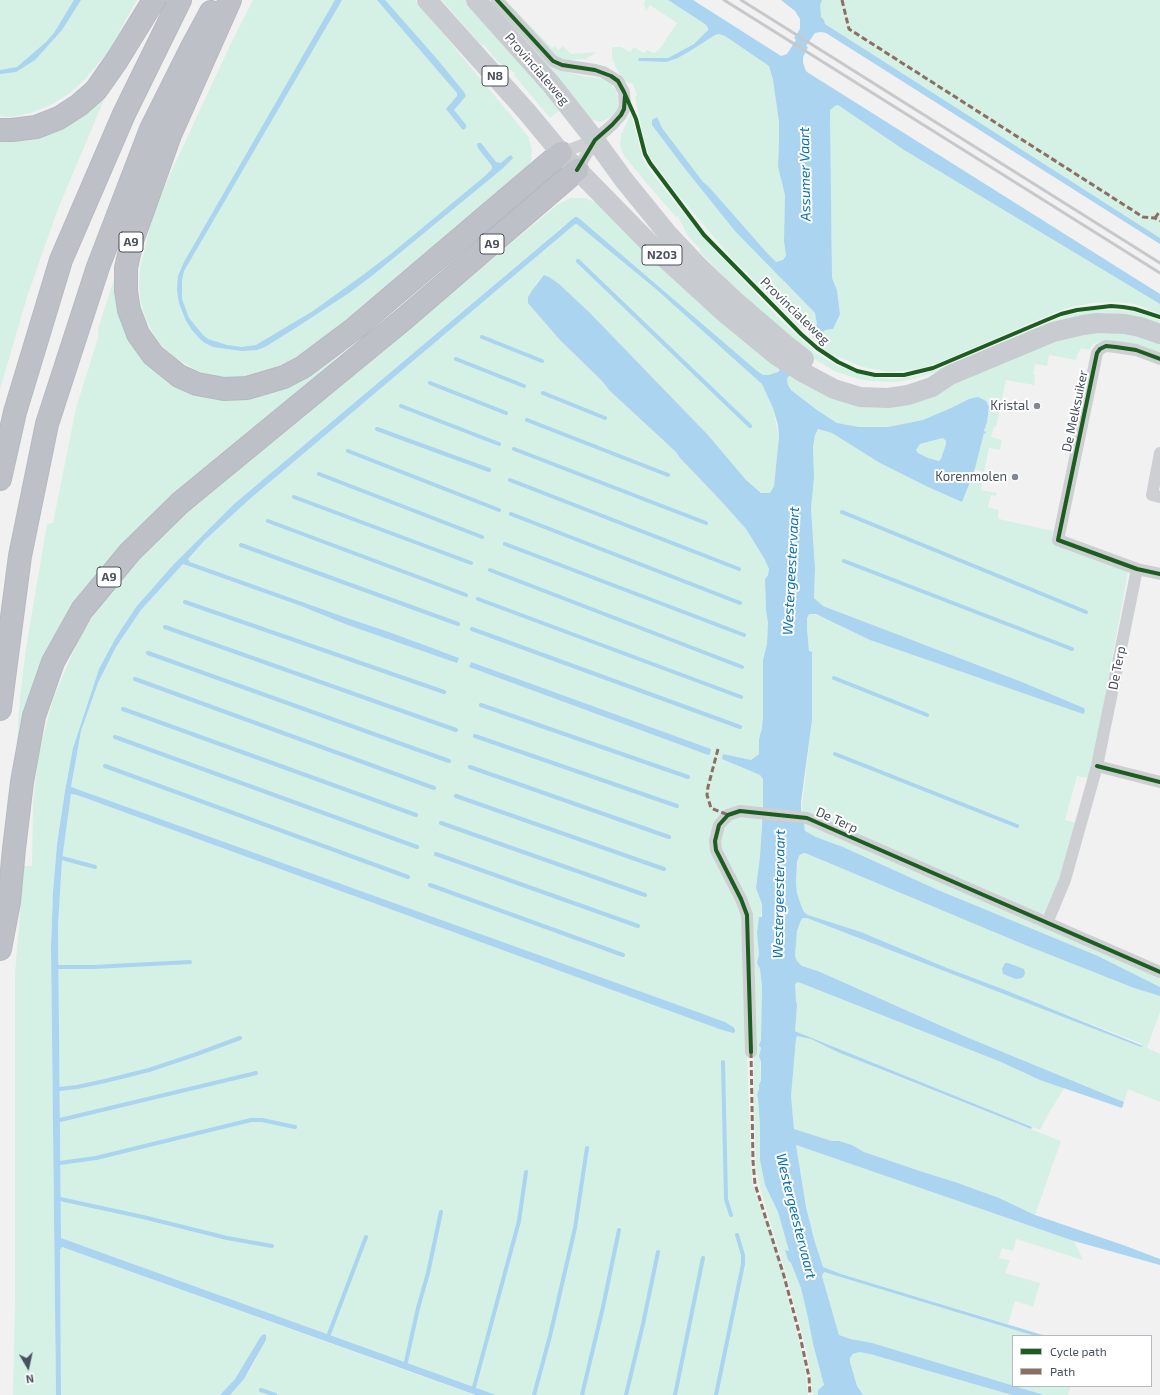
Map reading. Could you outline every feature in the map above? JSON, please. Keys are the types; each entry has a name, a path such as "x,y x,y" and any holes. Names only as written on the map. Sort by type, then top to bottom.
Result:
{"highway":[{"path":"0,130 36,127 59,118 79,106 96,90 117,60 154,0"},
{"path":"0,478 15,412 62,260 124,114 180,0"},
{"name":"A9","path":"0,709 20,556 47,424 98,267 152,130 190,51 218,0"},
{"name":"A9","path":"230,0 170,135 132,241 126,268 126,291 129,310 138,334 153,355 179,376 197,384 224,389 247,388 284,377 303,367 355,328 561,153"},
{"name":"A9","path":"0,949 10,902 14,849 22,782 34,716 53,662 82,610 130,552 180,502 411,313 577,170"}],"main road":[{"name":"Provincialeweg","path":"427,0 527,112 561,153 655,249 725,313 781,349 807,368 823,384 839,392 860,397 888,398 908,395 932,387 950,376 1042,337 1069,328 1097,323 1126,324 1160,334"},
{"name":"Provincialeweg","path":"476,0 551,84 624,180 667,233 781,349"}],"street":[{"name":"Provincialeweg","path":"497,0 553,61 562,65 603,72 618,81 624,92 624,109 612,126 595,140 561,153"},
{"name":"Provincialeweg","path":"577,170 595,140"},
{"name":"De Melksuiker","path":"1136,569 1058,540 1097,353 1100,349 1106,346 1136,350 1160,359"},
{"path":"1160,453 1152,495 1160,497"},
{"path":"1136,569 1160,574"},
{"name":"De Terp","path":"1047,923 1065,880 1096,766 1136,569"},
{"path":"1096,766 1160,782"},
{"name":"De Terp","path":"751,1052 746,915 741,899 716,850 716,833 719,824 728,815 740,811 808,818 1160,972"}],"green space":[{"path":"0,0 137,0 108,52 85,79 70,93 53,104 31,113 11,117 0,116"},
{"path":"253,0 415,0 528,136 532,149 531,160 527,170 337,330 300,357 279,368 246,378 231,379 211,376 196,370 177,359 164,348 154,335 146,319 141,303 139,285 140,267 153,216 166,183 232,41"},
{"path":"442,0 467,0 562,108 550,118 514,75 515,73 497,61 484,45 482,46"},
{"path":"486,0 494,0 557,69 582,76 598,78 609,82 616,90 620,103 615,115 614,114 600,122 589,119"},
{"path":"503,0 505,0 552,48 555,46 558,50 563,46 571,54 597,52 586,59 568,60 558,58"},
{"path":"645,0 668,0 705,24 708,28 704,35 694,44 668,58 639,58 638,61 666,62 678,58 719,34 725,36 769,66 773,80 779,122 778,167 785,195 784,241 786,256 784,282 815,313 817,324 809,333 804,328 802,329 729,255 676,192 649,156 635,97 637,95 633,84 624,81 615,66 614,60 612,61 612,47 621,47 630,52 634,47 644,53 647,50 654,53 659,50 677,23 650,5 646,11 644,5"},
{"path":"788,0 1160,0 1160,238 921,86"},
{"path":"111,83 58,209 28,294 0,389 0,138"},
{"path":"838,105 904,150 1160,304 1160,314 1135,304 1115,302 1092,303 1070,307 940,362 925,367 904,371 888,372 863,367 833,355 822,348 823,346 817,341 825,330 833,329 840,313 837,290 832,278 830,110"},
{"path":"631,113 642,157 650,171 688,219 708,243 780,319 816,353 838,366 876,378 894,379 917,376 950,365 1065,316 1092,310 1121,310 1136,312 1160,321 1160,324 1129,315 1102,313 1089,314 1054,322 945,369 914,379 894,382 870,381 858,379 834,371 806,354 734,287 699,251 701,250 687,235 678,216 676,217 623,154 620,145 621,135"},
{"path":"536,185 538,187 233,446 85,593 14,790 20,697 26,648 47,524 53,523 76,408 98,338 98,329 121,258 159,371 255,395"},
{"path":"570,198 586,198 596,203 781,368 778,372 768,375 767,394 773,408 779,437 774,486 770,493 761,493 746,480 708,435 591,314 538,281 533,289 554,332 560,340 602,381 610,391 676,452 722,502 746,529 769,569 768,575 765,579 768,623 767,644 763,660 763,715 759,739 759,754 751,760 722,759 760,775 763,779 763,808 746,807 713,831 741,905 752,1181 758,1201 770,1227 785,1274 785,1288 804,1360 808,1395 496,1395 61,1238 58,926 62,860 71,794 722,1030 733,1033 735,1029 725,1022 692,1010 71,788 81,731 98,683 116,647 141,610 183,564 301,606 345,624 458,658 389,632 190,562 188,559 205,540 251,498 569,228 566,224 234,504 174,564 136,607 115,639 99,669 73,748 57,844 53,892 51,946 56,1395 13,1395 15,1301 15,973 24,866 32,866 33,803 38,757 53,699 79,638 109,593 139,555 185,511 413,320 452,293 557,205","holes":["471,662 711,749 708,755 469,667"]},
{"path":"1080,333 1129,333 1160,342 1160,354 1109,342 1100,342 1093,344 1089,350 1081,348 1076,360 1049,355 1047,366 1035,364 1033,374 1035,375 1034,385 1006,380 996,427 994,427 991,437 1002,440 1000,450 989,448 984,472 974,469 984,433 985,434 984,431 989,407 969,399 923,420 888,427 859,427 837,423 791,390 788,385 787,379 790,374 857,404 986,369 1029,350"},
{"path":"818,429 832,433 880,463 962,502 974,472 984,474 981,490 997,493 996,496 991,495 988,506 999,510 999,519 1053,531 1052,540 1128,572 1092,767 1088,778 1077,776 1065,820 1077,823 1062,877 1046,913 1038,916 801,814 812,720 812,652 809,651 807,629 807,617 809,614 820,616 870,640 1083,714 1084,708 1022,682 823,606 814,598 815,568 811,509 814,477 813,447 815,435"},
{"path":"943,438 946,441 946,444 939,461 928,458 918,453 916,450 920,444"},
{"path":"734,816 762,816 760,856 756,888 762,904 761,917 759,917 757,933 759,954 757,963 760,969 762,987 761,1040 759,1044 761,1048 761,1080 759,1085 758,1103 760,1160 765,1185 778,1212 789,1251 785,1251 801,1288 813,1344 824,1385 818,1390 818,1395 813,1395 807,1353 756,1169 751,946 719,844 723,824"},
{"path":"802,822 1160,975 1160,987 1098,956 938,890 843,847 816,837 805,831 804,824"},
{"path":"805,853 1025,945 1134,988 1160,996 1160,1012 1147,1048 1160,1054 1160,1102 1128,1089 1124,1102 964,1036 818,971 802,966 797,961 795,956 797,931 801,920 803,918 807,918 1142,1047 1142,1044 947,968 861,932 808,915 804,912 801,905 797,893 796,883 798,858 801,854"},
{"path":"798,982 1001,1062 1040,1080 1065,1087 1040,1130 1032,1127 795,1031 795,984"},
{"path":"797,1036 811,1039 886,1072 1061,1141 1035,1215 999,1198 864,1152 852,1145 839,1141 832,1141 794,1129 791,1096"},
{"path":"796,1145 1074,1241 1083,1260 1016,1239 1013,1251 1002,1248 999,1258 1010,1260 1005,1273 1040,1283 1033,1307 1015,1301 1008,1324 841,1274 823,1267 806,1207"},
{"path":"62,1247 476,1395 230,1395 252,1367 266,1340 264,1334 261,1336 235,1379 220,1395 61,1395 60,1250"},
{"path":"824,1272 1032,1335 1012,1335 1012,1386 839,1335 822,1276"},
{"path":"859,1352 1012,1395 863,1395 857,1386 850,1362 850,1358"},
{"path":"1018,1387 1071,1387 1068,1395 1044,1395"}],"water":[{"path":"74,0 81,0 62,30 35,60 16,72 0,74 0,70 17,67 46,42 54,33"},
{"path":"335,0 342,0 184,271 182,280 182,299 189,318 203,335 208,339 227,345 242,347 256,345 313,311 363,275 485,176 492,169 492,166 478,148 478,143 481,143 496,162 501,163 511,155 513,158 502,169 373,275 349,293 297,327 265,347 257,350 242,351 213,347 200,339 186,321 179,303 177,290 178,276 184,262"},
{"path":"377,0 385,0 464,92 466,96 454,110 466,125 466,128 463,130 446,109 457,96 457,93"},
{"name":"Assumer Vaart","path":"668,0 693,0 781,56 787,54 796,40 794,38 800,29 800,19 795,11 781,0 822,0 820,5 821,17 825,24 1160,238 1160,244 826,33 815,33 806,46 808,47 803,57 803,62 807,72 1160,294 1160,304 904,150 838,105 830,110 832,278 837,290 840,314 833,329 825,330 817,341 809,333 817,324 815,313 735,231 652,125 652,120 657,117 662,128 703,182 776,262 783,260 786,256 784,241 785,195 778,167 779,122 773,80 769,66 725,36 719,34 678,58 666,62 638,61 639,58 668,58 694,44 708,30 705,24"},
{"name":"Westergeestervaart","path":"575,217 581,220 757,371 763,375 768,375 778,372 781,368 790,374 787,379 791,390 837,423 859,427 888,427 923,420 969,399 978,397 986,401 989,407 984,431 986,432 985,434 984,433 974,472 962,502 880,463 832,433 818,429 815,435 813,447 814,477 811,509 815,568 814,598 823,606 1022,682 1084,708 1085,712 1083,714 870,640 816,614 809,614 807,618 807,629 809,651 812,652 812,720 801,802 802,822 804,824 805,831 816,837 843,847 938,890 1098,956 1160,987 1160,996 1134,988 1025,945 805,853 801,854 797,862 797,893 804,912 808,915 861,932 1143,1046 1141,1047 807,918 803,918 797,931 795,956 797,961 802,966 818,971 964,1036 1124,1102 1122,1108 1040,1080 1001,1062 798,982 795,984 797,1004 795,1031 1032,1127 1031,1129 840,1053 811,1039 797,1036 791,1096 794,1129 832,1141 839,1141 852,1145 864,1152 999,1198 1035,1215 1160,1259 1160,1265 1074,1241 796,1145 806,1207 823,1267 841,1274 1043,1335 1032,1335 824,1272 822,1276 839,1335 872,1343 1012,1385 1012,1387 1018,1387 1044,1395 1012,1395 859,1352 853,1354 850,1358 850,1362 857,1386 863,1395 818,1395 818,1390 824,1385 813,1344 801,1288 791,1263 788,1260 785,1250 789,1251 778,1212 765,1185 760,1160 760,1126 757,1095 761,1080 761,1062 759,1056 761,1048 759,1045 761,1040 762,987 760,969 757,963 759,954 757,933 759,917 762,917 762,904 756,888 760,856 763,779 760,775 722,759 723,754 751,760 759,754 759,739 763,715 763,660 767,644 768,623 765,579 768,575 769,569 746,529 676,452 610,391 602,381 560,340 528,303 528,297 544,275 559,284 591,314 708,435 746,480 761,493 770,493 774,486 779,437 778,425 773,408 762,384 656,289 577,224 575,224 251,498 205,540 188,559 190,562 459,658 457,663 345,624 301,606 183,564 141,610 116,647 98,683 81,731 71,787 725,1022 735,1029 735,1032 733,1033 722,1030 71,794 62,860 58,926 61,1238 496,1395 476,1395 62,1247 60,1250 61,1395 56,1395 51,946 57,844 73,748 99,669 115,639 136,607 174,564 234,504","holes":["943,438 946,441 939,461 928,458 918,453 916,450 920,444"]},
{"path":"471,662 711,749 710,754 708,755 469,667"},
{"path":"1005,963 1024,969 1024,976 1016,979 1003,974 1002,969"},
{"path":"264,1334 266,1335 266,1340 244,1379 230,1395 220,1395 235,1379 261,1336"}],"waterway":[{"path":"578,261 750,426"},
{"path":"482,337 542,361"},
{"path":"456,359 524,386"},
{"path":"430,383 506,413"},
{"path":"543,393 605,418"},
{"path":"401,406 499,444"},
{"path":"527,420 668,475"},
{"path":"377,429 489,470"},
{"path":"514,449 706,523"},
{"path":"348,451 499,510"},
{"path":"319,474 482,537"},
{"path":"510,480 739,569"},
{"path":"294,497 471,563"},
{"path":"842,512 1086,612"},
{"path":"511,514 740,603"},
{"path":"268,521 466,595"},
{"path":"505,544 744,635"},
{"path":"241,545 458,624"},
{"path":"844,561 1072,649"},
{"path":"490,570 742,667"},
{"path":"478,599 741,697"},
{"path":"185,602 444,692"},
{"path":"165,627 456,730"},
{"path":"472,629 740,727"},
{"path":"148,653 449,761"},
{"path":"834,678 927,715"},
{"path":"135,679 434,788"},
{"path":"481,705 688,777"},
{"path":"123,709 416,815"},
{"path":"475,736 677,806"},
{"path":"115,737 417,847"},
{"path":"835,754 1017,826"},
{"path":"105,766 408,877"},
{"path":"470,767 669,837"},
{"path":"456,796 664,869"},
{"path":"441,823 645,895"},
{"path":"436,854 638,926"},
{"path":"62,858 95,867"},
{"path":"430,885 623,955"},
{"path":"58,967 93,967 190,962"},
{"path":"59,1089 77,1087 149,1070 240,1038"},
{"path":"723,1062 726,1199 731,1215"},
{"path":"60,1120 256,1073"},
{"path":"60,1163 96,1158 251,1120 262,1120 295,1127"},
{"path":"534,1395 550,1336 575,1228 587,1148"},
{"path":"474,1387 519,1221 526,1172"},
{"path":"60,1199 143,1217 227,1238 272,1246"},
{"path":"406,1362 418,1308 428,1273 441,1212"},
{"path":"582,1395 603,1307 619,1230"},
{"path":"716,1395 743,1264 743,1255 737,1235"},
{"path":"329,1334 366,1237"},
{"path":"626,1395 658,1252"},
{"path":"675,1395 703,1258"},
{"path":"261,1390 275,1395"}],"railway":[{"path":"724,0 1160,273"},
{"path":"741,0 1160,263"}],"marked path":[{"path":"842,0 849,29 1143,217 1155,218 1160,221"},
{"path":"1155,218 1160,211"},
{"path":"718,749 707,795 711,808 728,815"},
{"path":"751,1052 753,1161 755,1184 784,1276 800,1336 809,1377 810,1395"}],"cycle path":[{"path":"497,0 553,61 562,65 595,70 611,76 618,81 636,119 645,154 650,163 704,235 801,334 817,348 838,362 857,371 875,375 904,375 933,368 1061,314 1077,310 1111,306 1123,307 1135,309 1160,317"},
{"path":"577,170 595,140 621,115 624,109 625,96"},
{"path":"1160,359 1136,350 1106,346 1100,349 1097,353 1058,540 1137,569 1160,574"},
{"path":"1097,766 1160,782"},
{"path":"751,1052 747,915 741,899 716,850 715,841 719,825 728,815 740,811 807,818 1160,972"}],"place":[{"name":"Kristal","path":"1037,406"},
{"name":"Korenmolen","path":"1015,477"}]}
